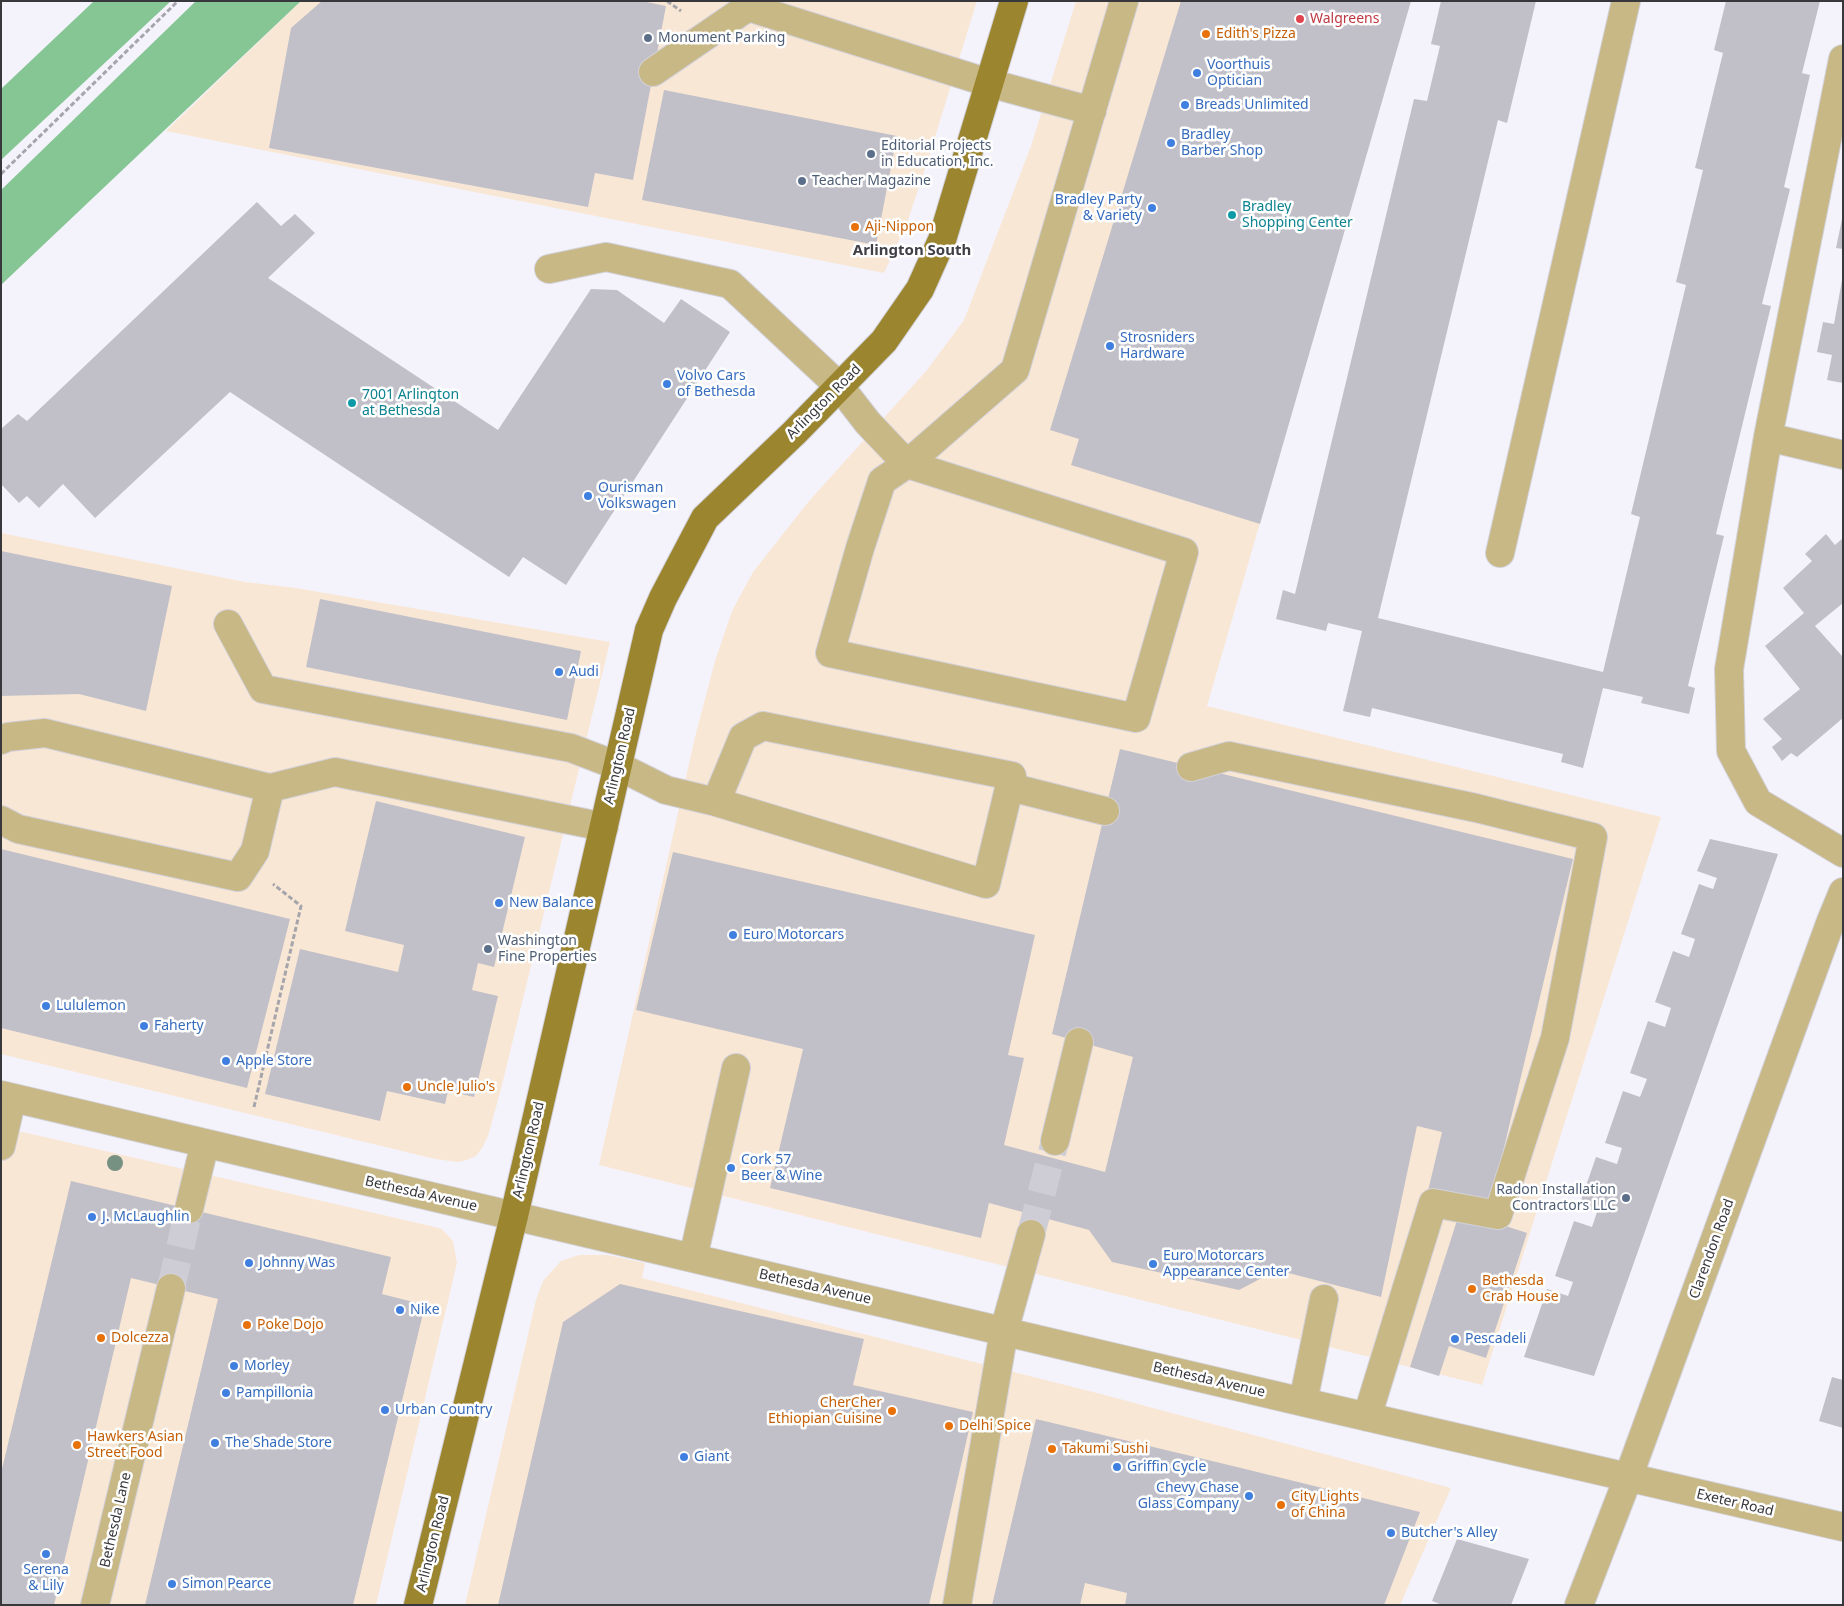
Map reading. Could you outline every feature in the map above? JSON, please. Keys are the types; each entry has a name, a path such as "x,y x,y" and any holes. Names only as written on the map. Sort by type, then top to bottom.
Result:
{"main road":[{"name":"Arlington Road","path":"418,1605 514,1216 649,630 663,598 705,518 840,387 884,341 920,289 942,240 1014,1"}],"street":[{"path":"549,269 606,258 730,284 840,387 868,423 907,464 1184,552 1136,718 830,653 882,481 907,464 1015,370 1124,1"},
{"path":"1500,553 1626,1"},
{"path":"653,72 749,4 989,83 1092,111"},
{"path":"1843,59 1768,437 1729,669 1731,751 1758,802 1843,853"},
{"path":"1768,437 1843,455"},
{"path":"228,624 263,689 571,748 618,766 666,790 716,802 986,884 1012,776 762,726 743,737 716,802"},
{"path":"1,740 8,737 45,734 270,788 335,772 604,827"},
{"path":"1191,767 1229,756 1293,780 1476,808 1593,837 1555,1038 1498,1215 1433,1203 1367,1416"},
{"path":"1010,787 1106,811"},
{"path":"1,820 18,829 238,877 255,851 270,788"},
{"name":"Clarendon Road","path":"1579,1605 1628,1478 1824,939 1843,892"},
{"path":"1055,1141 1079,1042"},
{"path":"693,1258 736,1068"},
{"path":"1,1146 7,1096"},
{"name":"Bethesda Avenue","path":"7,1096 1628,1478"},
{"path":"189,1209 205,1143"},
{"path":"957,1605 1004,1331 1031,1234"},
{"name":"Bethesda Lane","path":"96,1605 171,1288"},
{"path":"1303,1402 1324,1300"},
{"name":"Exeter Road","path":"1628,1478 1843,1527"}],"path":[{"path":"1,174 178,1"},
{"path":"248,862 300,906 254,1107"}],"shaded area":[{"path":"301,1 977,1 907,223 884,273 166,131"},
{"path":"1076,1 1411,1 1207,706 1661,817 1482,1385 599,1165 695,737 715,661 732,611 753,572 809,501 927,370 964,320 1031,146"},
{"path":"1,533 245,582 296,588 610,642 501,1089 488,1136 476,1156 458,1162 435,1159 1,1054"},
{"path":"1,1127 431,1226 442,1229 453,1241 457,1263 376,1605 1,1605"},
{"path":"579,1255 608,1255 645,1263 642,1278 1101,1394 1451,1488 1400,1605 465,1605 536,1300 543,1281 561,1261"}],"green space":[{"path":"94,1 171,1 1,160 1,89"},
{"path":"196,1 301,1 1,285 1,190"}],"building":[{"path":"322,1 642,1 666,6 633,180 595,173 588,207 269,148 291,28"},
{"name":"Bradley Shopping Center","path":"1181,1 1411,1 1260,524 1071,465 1079,439 1050,430"},
{"path":"1441,1 1536,1 1507,123 1498,120 1378,618 1603,672 1640,517 1631,514 1686,285 1676,282 1703,170 1695,168 1723,53 1714,50 1726,1 1820,1 1802,73 1810,75 1784,187 1790,189 1762,304 1771,306 1716,534 1724,536 1688,686 1695,688 1689,714 1641,703 1643,697 1603,688 1583,768 1561,762 1563,754 1372,708 1370,717 1343,711 1362,631 1328,623 1326,631 1276,619 1283,590 1295,594 1414,99 1427,101 1440,46 1431,44"},
{"path":"664,90 897,136 876,245 642,200"},
{"name":"7001 Arlington at Bethesda","path":"257,202 281,226 295,214 315,233 268,278 498,430 591,289 617,290 664,323 681,299 730,332 566,585 523,557 509,577 230,392 95,518 63,484 39,508 27,496 19,503 1,484 1,429 18,414 27,421"},
{"path":"1843,219 1843,249 1836,248"},
{"path":"1842,280 1843,383 1827,380 1832,355 1817,352 1823,322 1834,324"},
{"path":"1826,534 1835,545 1843,538 1843,603 1815,626 1843,657 1843,718 1797,757 1791,753 1782,761 1772,747 1782,739 1763,719 1800,689 1765,646 1804,613 1783,588 1812,561 1805,554"},
{"path":"1,551 172,586 146,711 79,694 1,696"},
{"path":"320,599 581,651 567,720 306,667"},
{"path":"1120,749 1573,859 1490,1206 1428,1191 1442,1132 1417,1126 1381,1297 1277,1270 1239,1290 1112,1262 1089,1230 989,1203 981,1238 770,1188 803,1049 636,1010 673,852 1035,935 1008,1055 1024,1058 1004,1145 1105,1172 1133,1057 1052,1034"},
{"path":"376,801 525,837 494,967 478,963 472,990 498,996 474,1097 448,1091 445,1104 387,1091 380,1121 265,1094 300,949 398,972 404,945 345,931"},
{"path":"1710,839 1778,854 1594,1376 1524,1357 1547,1289 1568,1296 1573,1282 1555,1276 1574,1221 1592,1227 1597,1212 1579,1206 1596,1157 1617,1164 1622,1148 1605,1143 1623,1091 1640,1097 1647,1079 1630,1073 1648,1021 1665,1027 1671,1008 1655,1002 1673,951 1689,957 1695,939 1681,934 1699,884 1713,889 1717,878 1697,871"},
{"path":"1,849 290,919 247,1088 1,1028"},
{"path":"71,1181 391,1257 382,1294 425,1305 353,1605 145,1605 218,1299 131,1278 54,1605 1,1605 1,1473"},
{"name":"Bethesda Crab House","path":"1460,1211 1527,1233 1486,1358 1449,1346 1439,1376 1410,1367"},
{"name":"Giant","path":"620,1284 864,1339 853,1385 973,1412 929,1605 498,1605 563,1322"},
{"path":"1832,1377 1843,1380 1843,1428 1819,1421"},
{"path":"1036,1419 1420,1512 1384,1605 1125,1605 1127,1593 1085,1583 1080,1605 992,1605"},
{"path":"1457,1539 1529,1559 1511,1605 1442,1605 1432,1601"}],"tunnel":[{"path":"1031,1234 1055,1141"},
{"path":"171,1288 189,1209"}],"place":[{"name":"Walgreens","path":"1300,19"},
{"name":"Edith's Pizza","path":"1206,34"},
{"name":"Monument Parking","path":"648,38"},
{"name":"Voorthuis Optician","path":"1197,73"},
{"name":"Breads Unlimited","path":"1185,105"},
{"name":"Bradley Barber Shop","path":"1171,143"},
{"name":"Editorial Projects in Education, Inc.","path":"871,154"},
{"name":"Teacher Magazine","path":"802,181"},
{"name":"Bradley Party & Variety","path":"1152,208"},
{"name":"Bradley Shopping Center","path":"1232,215"},
{"name":"Aji-Nippon","path":"855,227"},
{"name":"Strosniders Hardware","path":"1110,346"},
{"name":"Volvo Cars of Bethesda","path":"667,384"},
{"name":"7001 Arlington at Bethesda","path":"352,403"},
{"name":"Ourisman Volkswagen","path":"588,496"},
{"name":"Audi","path":"559,672"},
{"name":"New Balance","path":"499,903"},
{"name":"Euro Motorcars","path":"733,935"},
{"name":"Washington Fine Properties","path":"488,949"},
{"name":"Lululemon","path":"46,1006"},
{"name":"Faherty","path":"144,1026"},
{"name":"Apple Store","path":"226,1061"},
{"name":"Uncle Julio's","path":"407,1087"},
{"name":"Cork 57 Beer & Wine","path":"731,1168"},
{"name":"Radon Installation Contractors LLC","path":"1626,1198"},
{"name":"J. McLaughlin","path":"92,1217"},
{"name":"Johnny Was","path":"249,1263"},
{"name":"Euro Motorcars Appearance Center","path":"1153,1264"},
{"name":"Bethesda Crab House","path":"1472,1289"},
{"name":"Nike","path":"400,1310"},
{"name":"Poke Dojo","path":"247,1325"},
{"name":"Dolcezza","path":"101,1338"},
{"name":"Pescadeli","path":"1455,1339"},
{"name":"Morley","path":"234,1366"},
{"name":"Pampillonia","path":"226,1393"},
{"name":"Urban Country","path":"385,1410"},
{"name":"CherCher Ethiopian Cuisine","path":"892,1411"},
{"name":"Delhi Spice","path":"949,1426"},
{"name":"The Shade Store","path":"215,1443"},
{"name":"Hawkers Asian Street Food","path":"77,1445"},
{"name":"Takumi Sushi","path":"1052,1449"},
{"name":"Giant","path":"684,1457"},
{"name":"Griffin Cycle","path":"1117,1467"},
{"name":"Chevy Chase Glass Company","path":"1249,1496"},
{"name":"City Lights of China","path":"1281,1505"},
{"name":"Butcher's Alley","path":"1391,1533"},
{"name":"Serena & Lily","path":"46,1554"},
{"name":"Simon Pearce","path":"172,1584"}],"district":[{"name":"Arlington South","path":"912,251"}]}
